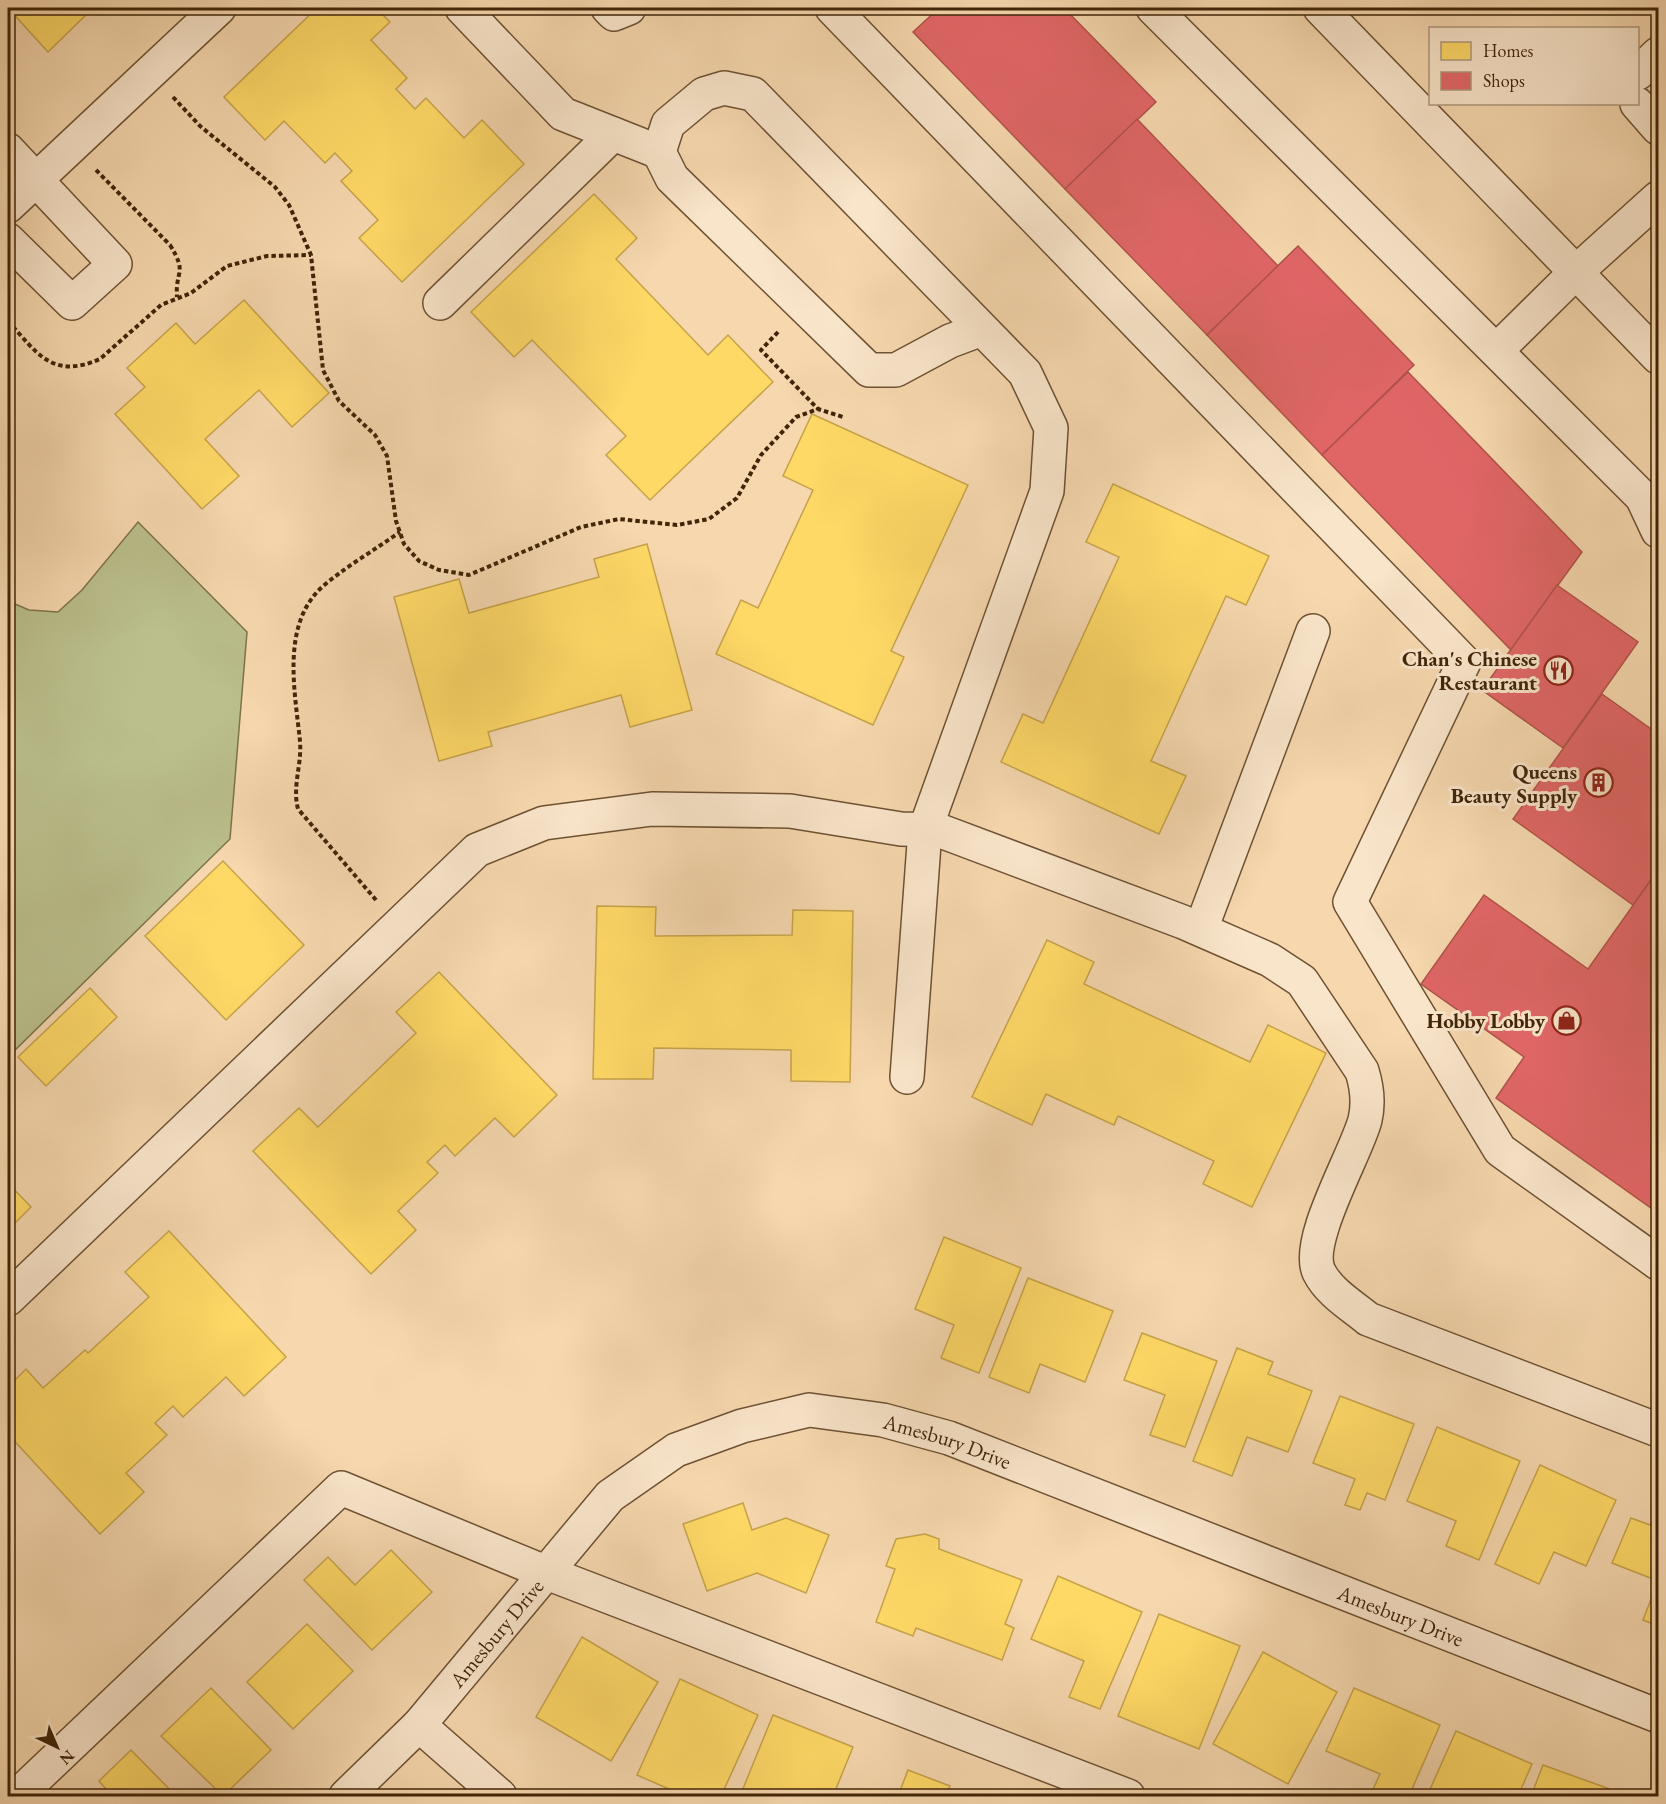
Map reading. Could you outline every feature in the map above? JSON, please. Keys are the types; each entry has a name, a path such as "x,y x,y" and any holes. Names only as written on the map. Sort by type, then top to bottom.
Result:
{"street":[{"path":"8,206 219,8"},
{"path":"462,8 563,114 659,152 672,178 869,370 896,370 950,341 982,329"},
{"path":"609,8 614,14 629,8"},
{"path":"832,8 1464,662 1350,902 1500,1150 1659,1263"},
{"path":"1153,8 1642,497 1659,531"},
{"path":"1320,8 1659,357"},
{"path":"1639,72 1659,54"},
{"path":"659,152 668,124 704,94 724,88 753,94 1025,373 1051,428 1047,491 925,830 907,1077"},
{"path":"1638,105 1659,128"},
{"path":"440,303 612,134"},
{"path":"8,150 115,264 72,303 8,240"},
{"path":"1497,350 1575,273 1654,210"},
{"path":"1201,929 1313,631"},
{"path":"8,1299 477,849 544,823 652,808 790,811 901,829 938,830 1201,929 1270,960 1302,981 1362,1071 1368,1088 1365,1120 1318,1238 1318,1269 1331,1289 1368,1319 1659,1430"},
{"name":"Amesbury Drive","path":"346,1797 419,1725 610,1496 676,1450 742,1426 809,1410 883,1420 949,1438 1659,1716"},
{"path":"16,1797 341,1488 547,1573 1128,1797"},
{"path":"419,1725 500,1797"}],"path":[{"path":"150,72 200,126 275,187 289,205 311,255 322,370 339,400 375,435 387,456 400,532 404,544 419,561 440,570 469,574 581,527 618,519 677,525 710,519 737,498 761,455 778,435 796,417 818,409"},
{"path":"72,145 170,245 179,260 182,276 176,285 177,297"},
{"path":"8,321 46,362 68,367 88,364 100,359 161,305 191,293 227,266 267,256 311,255"},
{"path":"803,306 761,350 818,409 843,417"},
{"path":"398,924 357,880 298,809 294,793 301,753 293,652 304,609 321,588 400,532"}],"green space":[{"path":"138,522 247,632 230,839 8,1057 8,601 29,610 58,612 82,590"}],"building: Homes":[{"path":"8,8 91,8 92,9 48,52"},
{"path":"317,8 376,8 390,22 371,40 407,78 396,89 415,109 426,98 464,138 482,120 524,164 402,282 359,238 378,220 341,181 352,171 335,153 325,163 284,121 265,140 224,97"},
{"path":"594,194 637,238 616,259 708,355 728,335 773,382 650,500 606,455 626,436 532,340 514,357 471,312"},
{"path":"244,300 329,393 292,427 259,390 205,439 239,476 202,509 115,414 145,387 127,368 176,323 195,344"},
{"path":"812,414 968,485 891,651 904,657 873,725 716,654 741,600 758,608 813,490 783,476"},
{"path":"1113,484 1269,556 1246,605 1226,596 1151,761 1186,776 1159,834 1001,762 1023,714 1043,723 1119,557 1086,542"},
{"path":"647,544 692,710 630,727 621,695 488,732 492,746 439,761 394,597 459,579 469,613 599,577 594,559"},
{"path":"223,861 304,945 226,1020 145,936"},
{"path":"597,906 656,907 655,936 792,935 793,910 853,911 850,1082 791,1081 791,1050 654,1048 653,1079 593,1079"},
{"path":"1047,940 1094,962 1084,984 1250,1062 1268,1025 1326,1053 1252,1207 1203,1184 1214,1161 1118,1116 1114,1125 1046,1094 1032,1125 972,1097"},
{"path":"439,972 557,1095 514,1137 495,1118 455,1156 445,1145 427,1162 438,1173 398,1211 416,1230 371,1274 253,1151 299,1108 318,1127 416,1033 396,1012"},
{"path":"90,988 117,1017 46,1086 18,1057"},
{"path":"8,1183 31,1207 8,1230"},
{"path":"169,1231 286,1357 244,1396 226,1377 183,1417 173,1406 155,1423 167,1435 126,1473 144,1492 100,1534 8,1434 8,1387 26,1369 43,1388 85,1350 88,1353 149,1297 125,1272"},
{"path":"944,1237 1021,1268 979,1373 941,1358 954,1325 915,1309"},
{"path":"1028,1278 1113,1311 1085,1382 1040,1364 1029,1393 989,1377"},
{"path":"1142,1333 1217,1361 1185,1447 1150,1435 1165,1395 1124,1380"},
{"path":"1237,1348 1273,1362 1268,1374 1312,1391 1288,1452 1247,1437 1232,1476 1193,1461"},
{"path":"1340,1396 1414,1424 1385,1500 1367,1493 1360,1510 1345,1505 1355,1479 1313,1463"},
{"path":"1437,1427 1520,1461 1479,1560 1446,1546 1456,1521 1407,1501"},
{"path":"1540,1465 1616,1500 1586,1566 1554,1552 1539,1584 1495,1564"},
{"path":"743,1503 752,1530 786,1518 829,1535 806,1593 757,1573 707,1591 683,1524"},
{"path":"1656,1510 1658,1511 1658,1581 1612,1563 1631,1518 1650,1525"},
{"path":"925,1534 939,1539 939,1549 1022,1580 1005,1624 1014,1628 1002,1660 916,1628 913,1636 876,1622 895,1569 886,1566 896,1539"},
{"path":"391,1550 432,1592 372,1650 304,1580 328,1557 355,1585"},
{"path":"1058,1576 1142,1612 1100,1709 1069,1697 1084,1661 1031,1639"},
{"path":"1658,1581 1658,1626 1643,1620"},
{"path":"1159,1614 1240,1646 1199,1749 1118,1716"},
{"path":"307,1624 353,1671 293,1729 247,1682"},
{"path":"582,1637 658,1682 611,1761 536,1717"},
{"path":"1263,1652 1337,1692 1288,1784 1213,1744"},
{"path":"680,1679 758,1715 721,1796 685,1796 637,1775"},
{"path":"211,1688 271,1750 223,1796 161,1736"},
{"path":"1354,1688 1440,1725 1409,1796 1370,1796 1380,1774 1326,1751"},
{"path":"773,1715 853,1747 833,1796 740,1796"},
{"path":"1456,1731 1532,1764 1518,1796 1427,1796"},
{"path":"131,1750 176,1796 112,1796 99,1781"},
{"path":"1543,1765 1629,1796 1531,1796"},
{"path":"908,1770 950,1786 945,1796 898,1796"}],"building: Shops":[{"path":"939,8 1064,8 1156,102 1065,189 913,32"},
{"path":"1137,119 1278,266 1207,335 1065,189"},
{"path":"1298,246 1414,365 1322,455 1207,335"},
{"path":"1408,372 1582,552 1511,650 1322,455"},
{"name":"Chan's Chinese Restaurant","path":"1557,585 1638,642 1563,748 1482,690"},
{"name":"Queens Beauty Supply","path":"1602,694 1658,734 1658,870 1633,905 1513,819"},
{"name":"Hobby Lobby","path":"1658,870 1658,1213 1496,1098 1524,1057 1421,984 1484,895 1588,969"}],"place":[{"name":"Chan's Chinese Restaurant","path":"1558,670"},
{"name":"Queens Beauty Supply","path":"1598,783"},
{"name":"Hobby Lobby","path":"1566,1020"}]}
